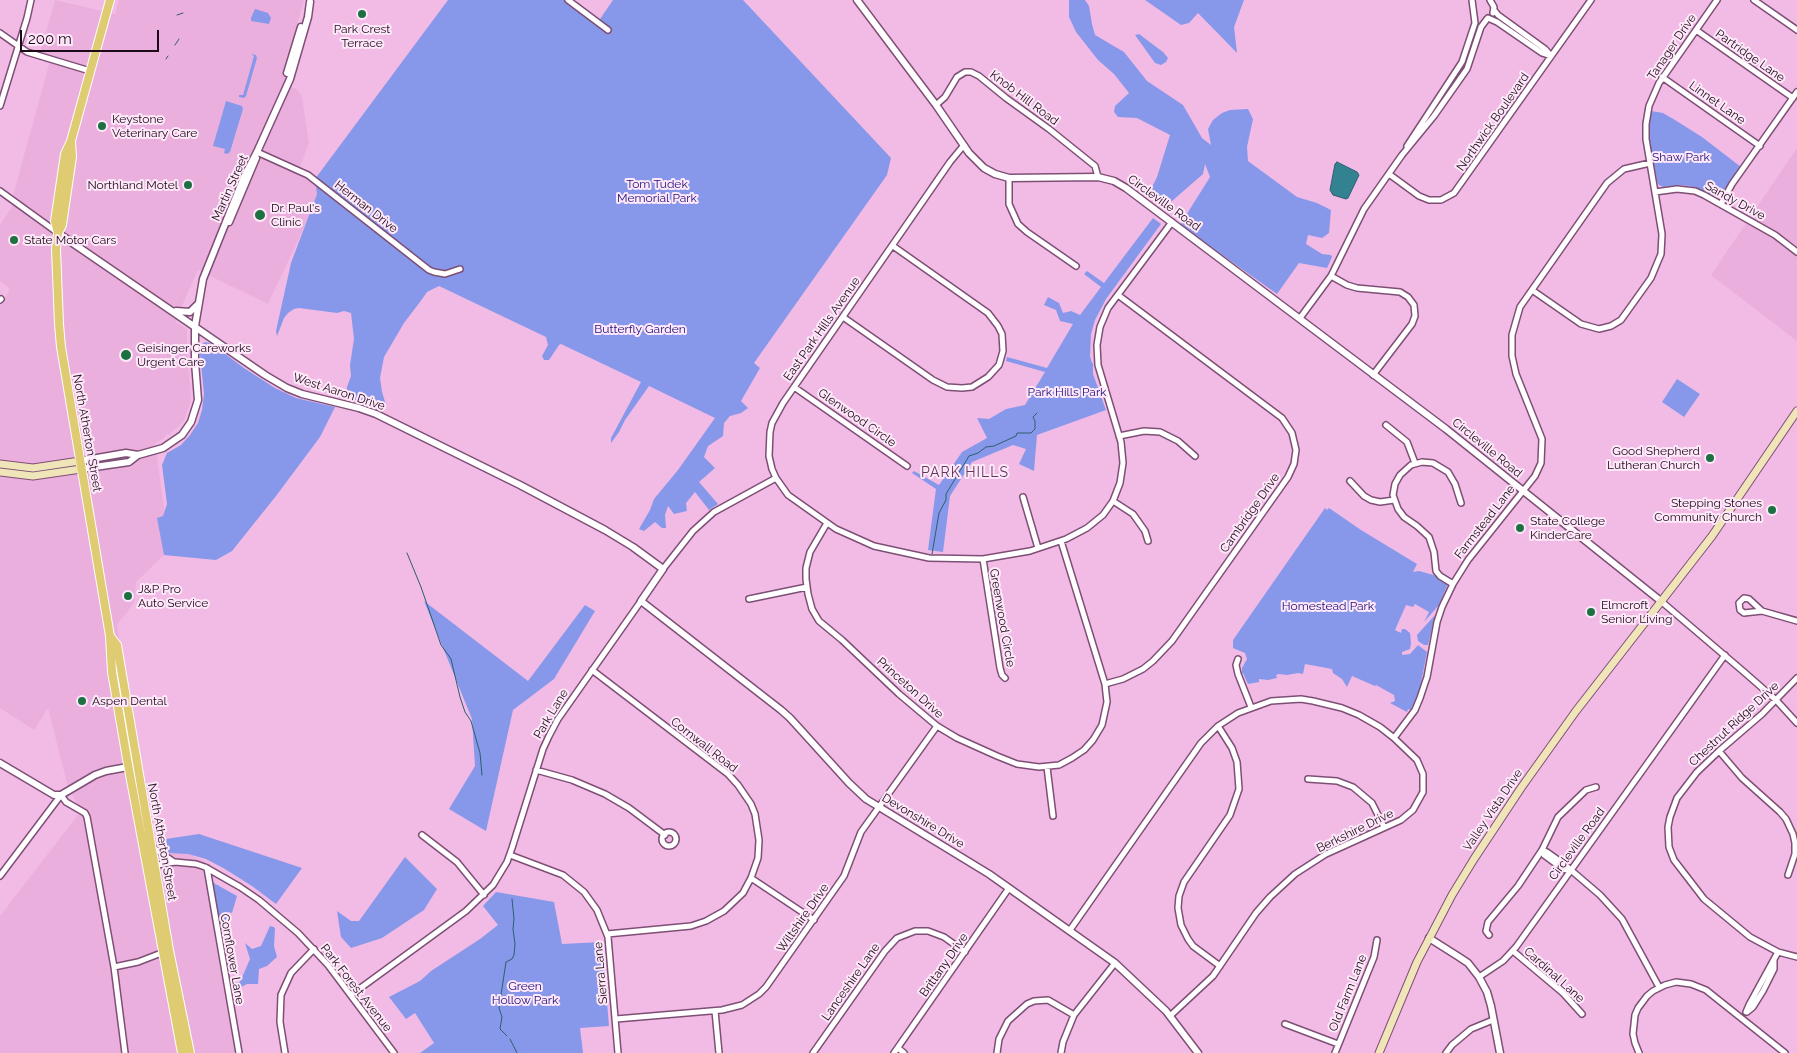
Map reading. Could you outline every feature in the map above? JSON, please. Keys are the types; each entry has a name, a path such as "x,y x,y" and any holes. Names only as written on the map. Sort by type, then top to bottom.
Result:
{"main road":[{"name":"North Atherton Street","path":"110,0 71,141 65,154 58,193 55,221 58,233 56,252 58,324 66,383 110,636 112,672 128,767 151,866 182,1053"},
{"name":"Valley Vista Drive","path":"1380,1053 1398,1004 1429,938 1474,859 1521,788 1576,711 1712,536 1797,411"},
{"path":"0,464 32,468 81,465"},
{"path":"0,472 33,476 81,465"},
{"name":"North Atherton Street","path":"110,636 117,645 151,846 151,866"},
{"name":"North Atherton Street","path":"166,951 190,1053"}],"street":[{"path":"0,106 31,0"},
{"path":"568,0 608,30"},
{"name":"Circleville Road","path":"858,0 973,158 984,168 1009,178 1098,177 1114,181 1126,188 1446,429 1662,602 1725,655 1513,951 1479,977"},
{"path":"1490,0 1498,15 1552,56"},
{"name":"Northwick Boulevard","path":"1389,174 1424,198 1435,200 1450,196 1458,189 1591,0"},
{"name":"Tanager Drive","path":"1532,290 1586,327 1598,329 1616,324 1625,315 1651,278 1661,254 1662,234 1646,140 1647,116 1654,91 1662,77 1717,0"},
{"path":"1754,0 1797,30"},
{"name":"Martin Street","path":"81,465 126,453 138,455 157,450 167,446 182,435 192,422 198,400 194,350 195,326 198,301 206,272 254,166 257,152 285,88 294,48 310,1"},
{"path":"1300,318 1332,276 1359,217 1462,62 1475,22 1474,2"},
{"path":"1402,155 1434,116 1467,69 1481,27 1494,10"},
{"path":"1474,14 1479,18 1497,22 1542,53 1552,56"},
{"name":"Partridge Lane","path":"1696,30 1793,98"},
{"path":"0,33 18,47 35,55 90,71"},
{"name":"Knob Hill Road","path":"936,105 945,97 957,77 965,72 972,72 1095,166 1098,177"},
{"name":"Linnet Lane","path":"1662,77 1760,146"},
{"path":"1721,204 1732,184 1797,92"},
{"name":"East Park Hills Avenue","path":"964,145 778,411 770,432 769,456 776,478 788,495 846,534 874,546 914,556 934,558 983,559 1038,548 1061,541 1087,528 1103,515 1113,501"},
{"name":"Herman Drive","path":"257,152 308,174 429,270 445,274 460,269"},
{"name":"Farmstead Lane","path":"1394,738 1415,710 1420,698 1427,677 1436,627 1442,607 1453,584 1468,560 1539,470 1543,456 1540,432 1516,374 1512,356 1512,335 1520,307 1612,177 1624,169 1650,163"},
{"path":"1009,178 1009,204 1018,224 1076,266"},
{"name":"Sandy Drive","path":"1655,192 1669,189 1685,189 1704,195 1776,235 1797,252"},
{"name":"West Aaron Drive","path":"0,191 58,233 287,388 302,394 345,404 376,414 520,485 605,530 634,547 662,569"},
{"path":"1148,541 1145,531 1133,514 1113,501 1122,474 1123,452 1100,373 1097,345 1103,318 1172,222"},
{"path":"843,317 933,380 947,387 972,387 984,380 998,365 1003,350 1002,334 988,313 893,246"},
{"path":"1332,276 1347,285 1357,288 1400,292 1408,297 1414,305 1415,316 1412,324 1374,375"},
{"name":"Cambridge Drive","path":"1105,684 1123,679 1143,669 1172,641 1288,476 1294,464 1296,450 1292,433 1282,418 1118,295"},
{"path":"171,310 190,312 198,301"},
{"path":"194,350 202,339 214,339"},
{"name":"Glenwood Circle","path":"794,387 907,466"},
{"path":"1386,425 1407,442 1415,464"},
{"path":"1119,436 1144,431 1160,432 1178,441 1195,456"},
{"path":"1453,584 1440,576 1436,571 1434,552 1429,537 1424,531 1400,514 1394,500 1394,490 1397,479 1403,471 1415,464 1433,463 1444,468 1452,478 1461,502"},
{"name":"Park Lane","path":"351,995 466,911 484,895 502,872 510,855 543,749 553,727 662,569 693,531 714,512 776,478"},
{"path":"1350,481 1364,496 1371,500 1380,502 1394,500"},
{"path":"1023,497 1038,548"},
{"name":"Princeton Drive","path":"827,523 807,561 807,587 812,608 819,621 937,726 958,738 1009,761 1026,766 1047,767 1059,764 1084,750 1094,740 1102,725 1106,711 1105,684 1061,541"},
{"name":"Greenwood Circle","path":"983,559 1000,668 1002,675 1006,678"},
{"path":"749,598 807,587"},
{"name":"Devonshire Drive","path":"641,601 781,710 848,784 866,799 981,869 1070,930 1115,964 1149,994 1170,1016 1198,1053"},
{"path":"1762,610 1797,621"},
{"path":"1725,655 1776,700 1797,724"},
{"path":"1238,659 1236,665 1238,674 1250,707"},
{"name":"Cornwall Road","path":"592,670 728,774 751,804 758,829 759,851 751,878 734,903 706,921 682,927 607,934"},
{"name":"Chestnut Ridge Drive","path":"1797,678 1752,723 1697,772 1677,798 1668,827 1669,847 1677,864 1704,899 1750,937 1778,952 1797,957"},
{"name":"Berkshire Drive","path":"1070,930 1201,742 1218,726 1238,713 1250,707 1284,700 1313,701 1353,712 1380,727 1408,749 1421,767 1423,774 1423,792 1418,804 1408,815 1326,854 1295,874 1256,913 1207,983 1170,1016"},
{"name":"Wiltshire Drive","path":"616,1019 715,1011 742,1005 759,994 766,987 844,876 861,832 937,726"},
{"path":"1218,726 1232,748 1238,762 1239,788 1230,814 1184,882 1179,896 1178,908 1182,925 1193,946 1220,966"},
{"path":"1719,751 1742,778 1786,819 1795,843 1795,854 1788,875"},
{"path":"0,763 49,793 61,795 66,802 87,816 114,968 125,1053"},
{"path":"0,876 61,795 95,775 137,765"},
{"path":"1047,767 1053,816"},
{"path":"536,770 572,780 605,794 629,808 664,835"},
{"path":"1308,779 1337,781 1353,787 1372,803 1384,827"},
{"path":"1489,935 1486,927 1488,922 1518,886 1542,850 1558,817 1586,790 1596,787"},
{"path":"422,836 458,862 484,895"},
{"name":"Park Forest Avenue","path":"151,846 175,862"},
{"path":"1542,850 1572,871 1600,895 1622,918 1659,987"},
{"name":"Sierra Lane","path":"510,855 551,870 576,885 584,892 597,910 607,934 618,1053"},
{"name":"Park Forest Avenue","path":"151,866 175,862 190,863 207,868 259,900 314,949 394,1053"},
{"name":"Cornflower Lane","path":"207,868 239,1053"},
{"path":"751,878 814,920"},
{"name":"Brittany Drive","path":"896,1051 1009,888"},
{"name":"Lanceshire Lane","path":"813,1053 885,951 897,938 915,931 928,931 944,937 965,952"},
{"path":"1429,938 1464,960 1479,977 1487,992 1500,1053"},
{"name":"Old Farm Lane","path":"1335,1053 1374,957 1376,940"},
{"path":"285,1053 280,1022 282,995 291,973 314,949"},
{"path":"114,968 138,962 166,951"},
{"name":"Cardinal Lane","path":"1513,951 1563,993 1582,1014"},
{"path":"1742,1018 1778,952"},
{"path":"1061,1053 1063,1042 1074,1014 1115,964"},
{"path":"1639,1053 1633,1034 1635,1015 1641,1002 1659,987 1676,982 1699,986 1785,1053"},
{"path":"996,1053 999,1039 1008,1021 1027,1004 1034,1001 1048,1000 1074,1014"},
{"path":"715,1011 719,1053"},
{"path":"1446,1053 1452,1045 1471,1029 1493,1020"},
{"path":"1285,1024 1338,1044"},
{"path":"896,1051 904,1053"}],"shaded area":[{"path":"55,0 115,14 119,0 304,0 288,57 296,61 289,86 298,90 302,97 309,143 299,170 315,179 317,194 308,219 268,304 198,270 176,322 187,329 190,404 183,422 169,435 167,434 163,439 155,443 170,549 136,582 134,603 117,625 156,840 204,861 235,1053 0,1053 0,916 81,811 68,787 48,708 34,730 0,708 0,301 5,298 10,289 0,281 0,225 15,202 12,199 50,61 39,57"},
{"path":"1797,148 1797,341 1711,275"},
{"path":"1337,162 1357,172 1359,175 1346,199 1333,195 1330,190"}],"green space":[{"name":"Tom Tudek Memorial Park","path":"448,0 568,0 598,22 613,0 743,0 891,158 887,175 754,363 760,368 741,401 748,408 741,413 730,416 724,423 723,436 708,446 704,457 715,468 699,482 718,504 709,510 695,492 686,503 687,511 674,514 668,506 665,515 666,528 662,528 655,522 644,531 639,529 654,499 678,470 715,418 649,386 611,443 611,438 641,382 561,344 549,360 544,360 542,356 548,345 546,337 439,286 427,292 404,323 384,357 380,378 386,405 383,410 347,397 354,339 351,313 344,311 337,313 294,309 284,318 277,336 276,331 291,263 317,194 315,179"},
{"path":"1069,0 1085,0 1089,6 1095,35 1124,52 1147,81 1183,105 1202,138 1211,145 1208,129 1213,120 1230,110 1248,109 1253,119 1247,147 1248,161 1297,197 1317,203 1331,210 1329,233 1322,238 1308,235 1306,244 1322,254 1331,255 1332,257 1327,268 1299,263 1277,294 1180,225 1210,177 1205,164 1203,174 1172,201 1156,198 1147,191 1151,189 1157,177 1170,135 1137,118 1118,117 1114,112 1115,106 1129,93 1114,74 1098,60 1076,32 1069,17"},
{"path":"1145,0 1244,0 1234,27 1237,53 1198,13 1189,23 1181,25"},
{"path":"255,9 268,13 271,18 269,24 251,21"},
{"path":"1139,34 1163,52 1168,58 1166,62 1161,65 1155,63 1135,35"},
{"path":"251,54 256,55 257,58 246,96 244,98 239,97 239,95 243,95 254,56"},
{"path":"226,101 242,106 243,109 230,152 227,154 224,153 225,149 213,146"},
{"name":"Shaw Park","path":"1651,111 1663,113 1675,120 1702,137 1741,167 1723,195 1716,197 1690,186 1663,187 1659,185 1650,142 1649,126"},
{"name":"Park Hills Park","path":"1153,218 1161,224 1106,299 1095,320 1091,334 1090,356 1093,363 1093,374 1106,410 1037,435 1034,471 1019,464 1026,449 1013,445 972,462 950,496 943,552 928,550 936,489 912,473 914,471 939,485 962,452 987,438 977,418 989,419 1006,409 1025,405 1045,372 1006,361 1007,357 1047,368 1073,324 1060,321 1056,310 1044,305 1048,297 1059,303 1063,313 1071,311 1080,315 1101,287 1084,274 1087,271 1104,283"},
{"path":"205,342 212,344 275,388 296,398 335,407 320,437 276,496 232,551 216,560 164,555 157,518 163,516 167,504 162,465 167,453 181,445 190,435 198,423 202,410 204,394 200,354 201,345"},
{"path":"1677,379 1700,394 1684,417 1662,402"},
{"name":"Homestead Park","path":"1325,508 1327,510 1329,508 1417,564 1413,572 1419,571 1437,576 1447,582 1439,605 1424,622 1429,612 1415,604 1413,607 1406,605 1395,630 1401,633 1402,629 1405,629 1410,633 1410,649 1402,652 1402,655 1410,654 1418,645 1427,652 1420,688 1413,706 1407,712 1390,703 1395,701 1394,695 1376,685 1352,676 1347,687 1342,679 1333,673 1332,669 1305,664 1303,674 1279,674 1276,675 1277,678 1259,679 1259,682 1248,684 1242,674 1242,668 1247,659 1245,653 1233,648 1233,640"},
{"path":"424,601 528,681 585,605 595,611 554,679 513,710 486,831 449,809 475,766 472,719"},
{"path":"1435,615 1428,645 1424,645 1418,641 1417,635"},
{"path":"199,834 302,868 276,904 252,886 206,859 188,854 170,853 161,848 159,840"},
{"path":"405,857 437,889 424,910 382,938 351,948 341,937 337,911 351,921 359,921"},
{"path":"212,882 237,896 232,913 228,912 223,932 221,933"},
{"name":"Green Hollow Park","path":"496,892 554,902 562,944 602,942 609,1026 580,1028 583,1053 420,1053 434,1043 415,1013 406,1019 389,997 420,981 431,971 498,925 483,906"},
{"path":"270,926 275,929 274,946 277,957 267,966 259,969 258,984 247,984 230,993 230,987 233,983 240,982 250,959 245,943 252,949 261,946"}],"waterway":[{"path":"177,15 183,13"},
{"path":"175,45 179,39"},
{"path":"932,554 939,513 946,500 946,494 969,456 978,453 986,447 994,446 1016,436 1017,433 1031,433 1035,429 1033,417 1037,413"},
{"path":"407,553 441,645 451,659 460,697 465,712 471,721 480,753 482,775"},
{"path":"507,1036 500,1029 502,1017 499,1008 506,962 512,959 514,955 512,899"},
{"path":"510,1039 517,1053"}],"place":[{"name":"Park Crest Terrace","path":"362,14"},
{"name":"Keystone Veterinary Care","path":"102,126"},
{"name":"Northland Motel","path":"188,185"},
{"name":"Dr. Paul's Clinic","path":"260,215"},
{"name":"State Motor Cars","path":"14,240"},
{"name":"Geisinger Careworks Urgent Care","path":"126,355"},
{"name":"Good Shepherd Lutheran Church","path":"1710,458"},
{"name":"Stepping Stones Community Church","path":"1772,510"},
{"name":"State College KinderCare","path":"1520,528"},
{"name":"J&P Pro Auto Service","path":"128,596"},
{"name":"Elmcroft Senior Living","path":"1591,612"},
{"name":"Aspen Dental","path":"82,701"}],"district":[{"name":"PARK HILLS","path":"965,473"}],"park label":[{"name":"Butterfly Garden","path":"640,329"}]}
